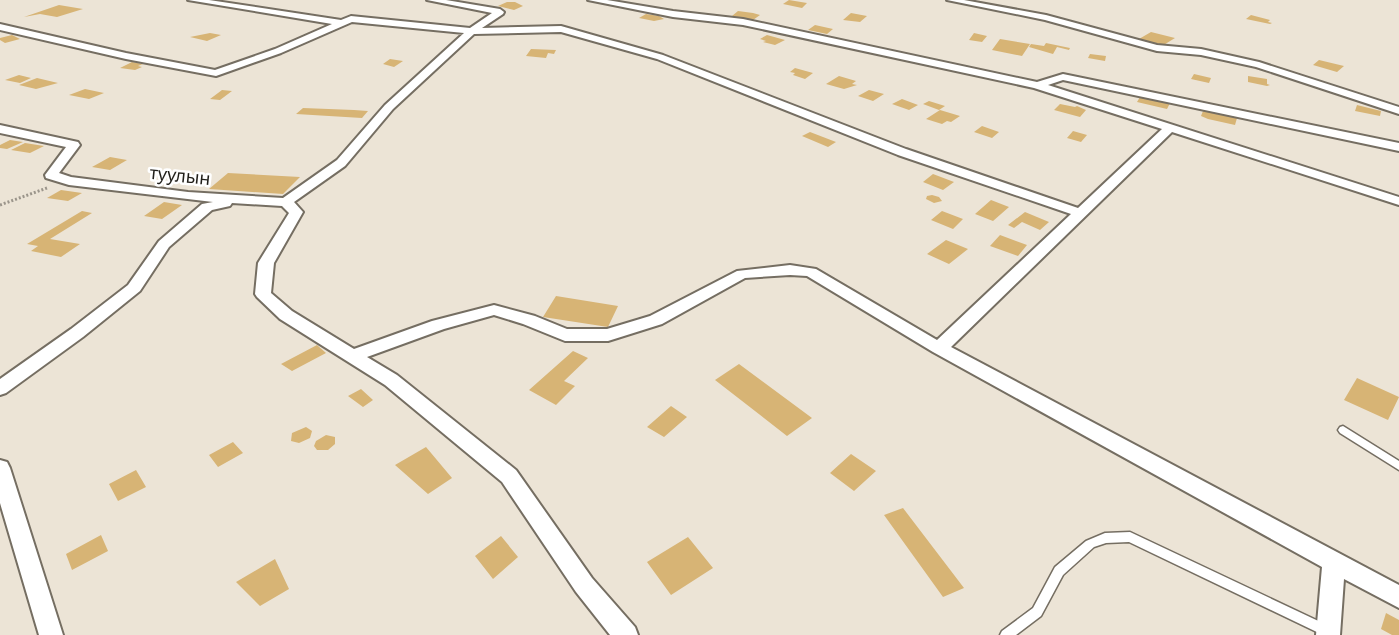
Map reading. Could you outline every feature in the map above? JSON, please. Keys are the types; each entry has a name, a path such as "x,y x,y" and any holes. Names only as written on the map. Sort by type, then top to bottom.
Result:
{"street":[{"path":"192,0 344,24"},
{"path":"431,0 501,12 472,31 389,107 341,163 286,202 296,212 266,263 263,294 286,315 391,380 509,476 584,585 626,635"},
{"path":"483,8 500,0"},
{"path":"592,0 673,14 743,22 1037,85 1399,201"},
{"path":"951,0 1046,18 1157,48 1202,52 1259,65 1399,111"},
{"path":"0,27 126,56 216,73 278,51 351,20 472,31 529,27 561,29 660,57 902,152 1081,213"},
{"path":"1037,85 1063,77 1399,147"},
{"path":"939,348 1170,128"},
{"path":"0,129 74,145 51,175 69,181"},
{"name":"туулын","path":"69,181 188,196 286,202"},
{"path":"0,388 77,333 134,288 164,244 207,207 242,199"},
{"path":"353,356 438,325 494,310 529,320 565,335 608,335 656,320 742,274 790,270 811,272 939,348 1399,597"},
{"path":"0,468 51,635"},
{"path":"1328,633 1334,561"}],"lane":[{"path":"1344,430 1399,466"},
{"path":"1006,635 1037,612 1059,571 1090,544 1105,538 1130,537 1328,633"}],"path":[{"path":"0,205 69,181"}],"building":[{"path":"789,0 807,3 802,8 783,4"},
{"path":"507,2 515,2 523,6 514,10 498,6"},
{"path":"59,5 83,9 57,17 40,14 24,17"},
{"path":"738,11 760,15 753,20 732,16"},
{"path":"851,13 867,16 860,22 843,20"},
{"path":"646,14 664,19 654,21 639,18"},
{"path":"1251,15 1270,20 1268,22 1272,23 1246,19"},
{"path":"815,25 833,29 827,34 808,30"},
{"path":"1151,32 1175,38 1162,46 1139,39"},
{"path":"210,33 221,35 207,41 190,37"},
{"path":"974,33 987,36 982,42 969,40"},
{"path":"12,35 20,39 5,43 0,40 0,38"},
{"path":"767,35 785,40 775,45 760,39"},
{"path":"1000,39 1030,44 1022,56 992,50"},
{"path":"1046,43 1070,48 1069,50 1057,47 1053,54 1029,47 1031,44 1044,46"},
{"path":"531,49 556,50 554,54 548,53 546,58 526,56"},
{"path":"1090,54 1106,56 1105,61 1088,58"},
{"path":"390,59 403,61 394,67 383,64"},
{"path":"1319,60 1344,66 1337,72 1313,65"},
{"path":"132,62 143,64 138,66 142,67 135,70 120,68"},
{"path":"795,68 813,73 805,79 790,72"},
{"path":"1194,74 1211,78 1209,83 1191,79"},
{"path":"19,75 31,78 20,83 5,80"},
{"path":"839,76 856,81 852,84 857,85 844,89 826,84"},
{"path":"1248,76 1267,79 1267,84 1270,85 1248,82"},
{"path":"37,78 58,83 36,89 19,85"},
{"path":"85,89 104,93 89,99 69,95"},
{"path":"222,90 232,91 220,100 210,99"},
{"path":"869,90 884,94 873,101 858,96"},
{"path":"1140,97 1170,103 1167,109 1137,102"},
{"path":"902,99 918,105 909,110 892,104"},
{"path":"929,101 945,106 939,110 923,104"},
{"path":"1060,104 1077,106 1086,110 1080,117 1054,110"},
{"path":"1357,105 1381,111 1380,116 1355,111"},
{"path":"303,108 368,111 362,118 296,114"},
{"path":"940,110 960,116 951,122 947,121 942,124 926,119"},
{"path":"1203,111 1237,118 1235,125 1201,116"},
{"path":"982,126 999,132 992,138 974,132"},
{"path":"1073,131 1087,135 1081,142 1067,138"},
{"path":"810,132 836,142 828,147 802,136"},
{"path":"10,140 23,142 7,149 0,148 0,145"},
{"path":"25,143 44,146 30,153 11,150"},
{"path":"110,157 127,160 110,170 92,167"},
{"path":"228,173 300,177 283,194 209,189"},
{"path":"933,174 954,182 943,190 923,182"},
{"path":"61,190 82,193 68,201 47,198"},
{"path":"927,196 939,197 942,201 934,203 926,199"},
{"path":"991,200 1009,207 993,221 975,214"},
{"path":"164,202 182,205 162,219 144,216"},
{"path":"82,211 92,213 50,239 80,244 61,257 31,251 38,246 27,244"},
{"path":"942,211 963,219 953,229 931,220"},
{"path":"1025,212 1049,222 1040,230 1022,222 1014,228 1008,225"},
{"path":"1000,235 1027,245 1018,256 990,246"},
{"path":"946,240 968,249 949,264 927,254"},
{"path":"556,296 618,306 608,327 543,317"},
{"path":"317,345 326,353 292,371 281,364"},
{"path":"573,351 588,358 564,381 575,386 556,405 529,390"},
{"path":"739,364 812,418 787,436 715,380"},
{"path":"1357,378 1399,397 1388,420 1344,400"},
{"path":"361,389 373,400 363,407 348,396"},
{"path":"671,406 687,417 664,437 647,427"},
{"path":"306,427 312,431 310,438 299,443 291,441 292,433"},
{"path":"326,435 335,437 335,444 328,450 317,450 314,446 316,441"},
{"path":"233,442 243,453 218,467 209,455"},
{"path":"426,447 452,478 428,494 395,465"},
{"path":"851,454 876,471 854,491 830,473"},
{"path":"136,470 146,487 118,501 109,484"},
{"path":"903,508 964,588 943,597 884,515"},
{"path":"101,535 108,551 72,570 66,554"},
{"path":"501,536 518,557 493,579 475,556"},
{"path":"688,537 713,568 671,595 647,562"},
{"path":"275,559 289,589 260,606 236,582"},
{"path":"1386,613 1399,620 1399,635 1392,635 1381,629"}]}
